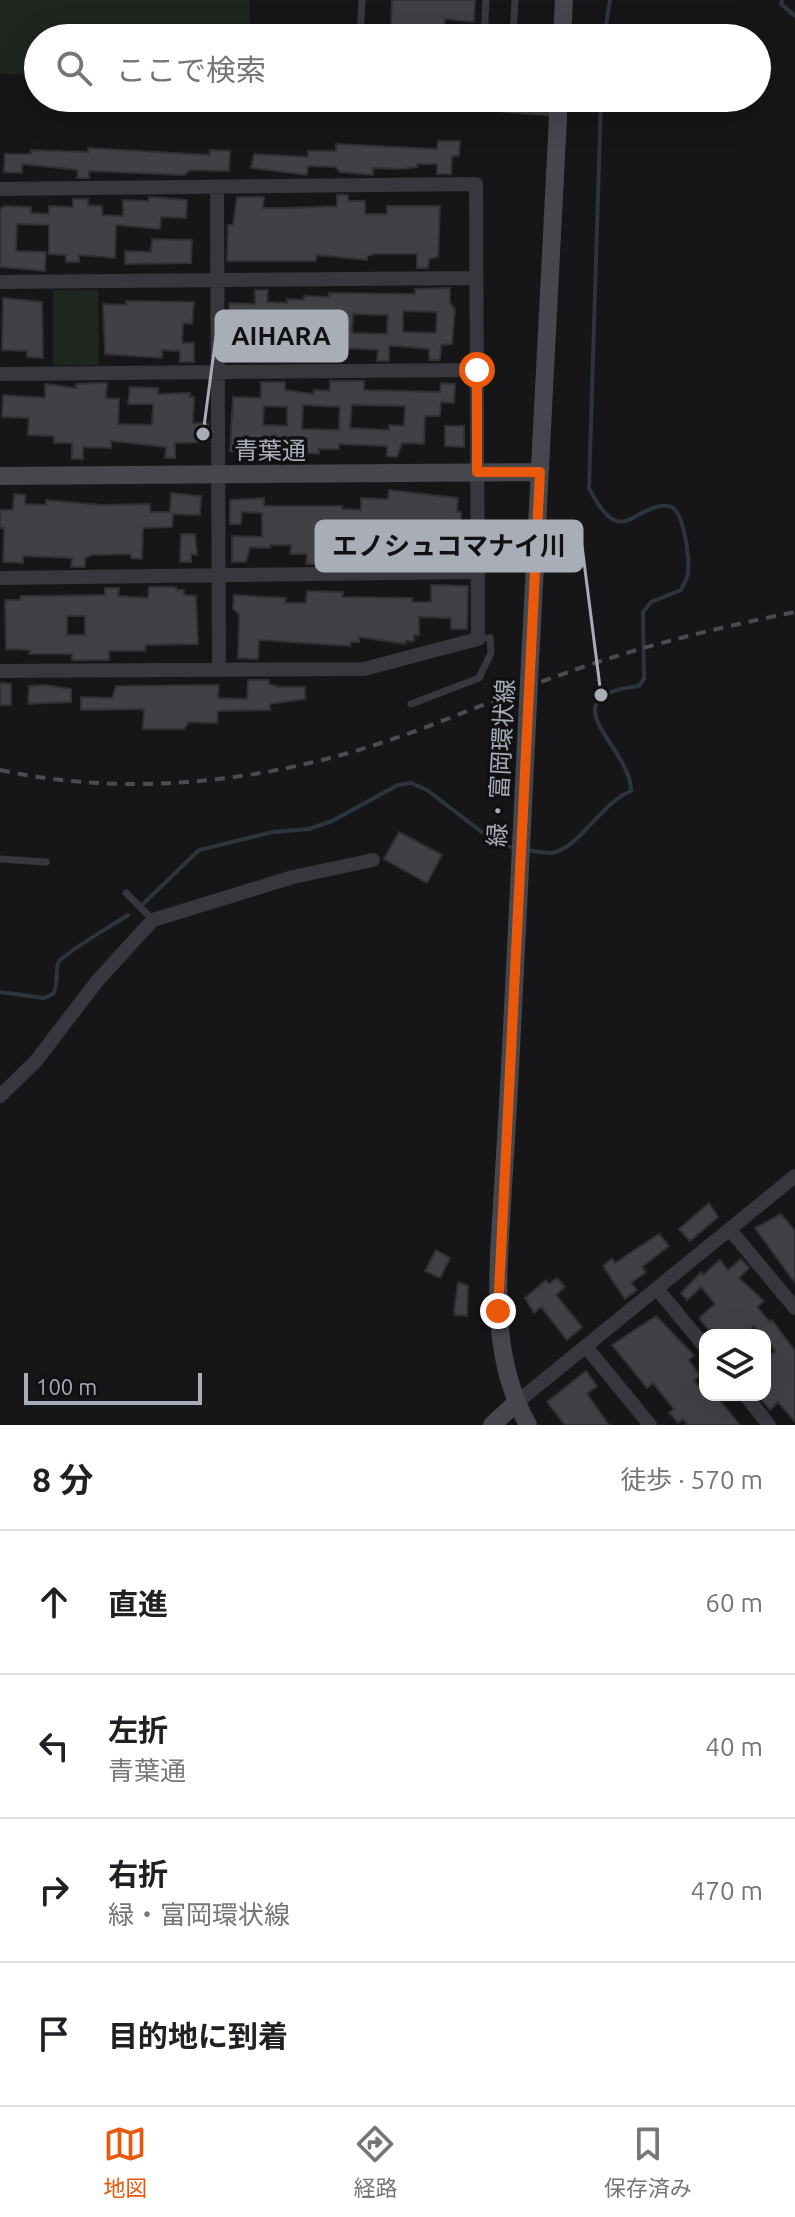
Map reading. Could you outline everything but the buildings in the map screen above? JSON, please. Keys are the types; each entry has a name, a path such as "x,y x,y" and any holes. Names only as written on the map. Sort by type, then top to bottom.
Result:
{"street":[{"path":"563,24 564,0"},
{"name":"緑・富岡環状線","path":"528,1425 516,1403 505,1367 498,1311 559,112"},
{"path":"0,189 476,184 478,639 364,669 0,671"},
{"path":"217,188 219,670"},
{"path":"0,282 476,278"},
{"path":"0,374 477,370"},
{"name":"青葉通","path":"0,476 540,472"},
{"path":"0,578 477,572"},
{"path":"0,1096 36,1061 98,980 153,920 293,877 373,860"},
{"path":"492,1425 795,1176"},
{"path":"731,1231 795,1308"},
{"path":"658,1290 699,1340"},
{"path":"587,1348 650,1425"},
{"path":"750,1401 769,1425"}],"lane":[{"path":"361,24 362,0"},
{"path":"485,24 486,0"},
{"path":"514,24 515,0"},
{"path":"411,704 479,678 491,653 490,638 478,639"},
{"path":"0,859 46,862"},
{"path":"126,893 153,920"}],"shaded area":[{"path":"0,0 249,0 250,24 24,24 24,75 0,74"},
{"path":"53,290 98,290 99,365 53,365"}],"waterway":[{"path":"606,24 610,0"},
{"path":"782,0 781,4 795,16"},
{"path":"525,850 551,853 561,850 610,805 631,791 628,774 595,712 598,701 611,692 639,686 644,679 643,612 651,602 681,590 688,573 685,535 674,509 656,507 619,521 610,518 589,488 601,112"},
{"path":"144,903 199,850 273,832 309,829 332,821 398,785 411,783 427,790 491,839 516,849"},
{"path":"0,992 44,998 53,994 61,959 128,915"}],"railway":[{"path":"0,770 95,783 143,784 190,782 285,768 378,744 604,660 712,630 795,612"}],"place":[{"name":"AIHARA","path":"203,434"},
{"name":"エノシュコマナイ川","path":"601,695"}],"route":[{"path":"477,370 477,472 540,472 498,1311"}]}
